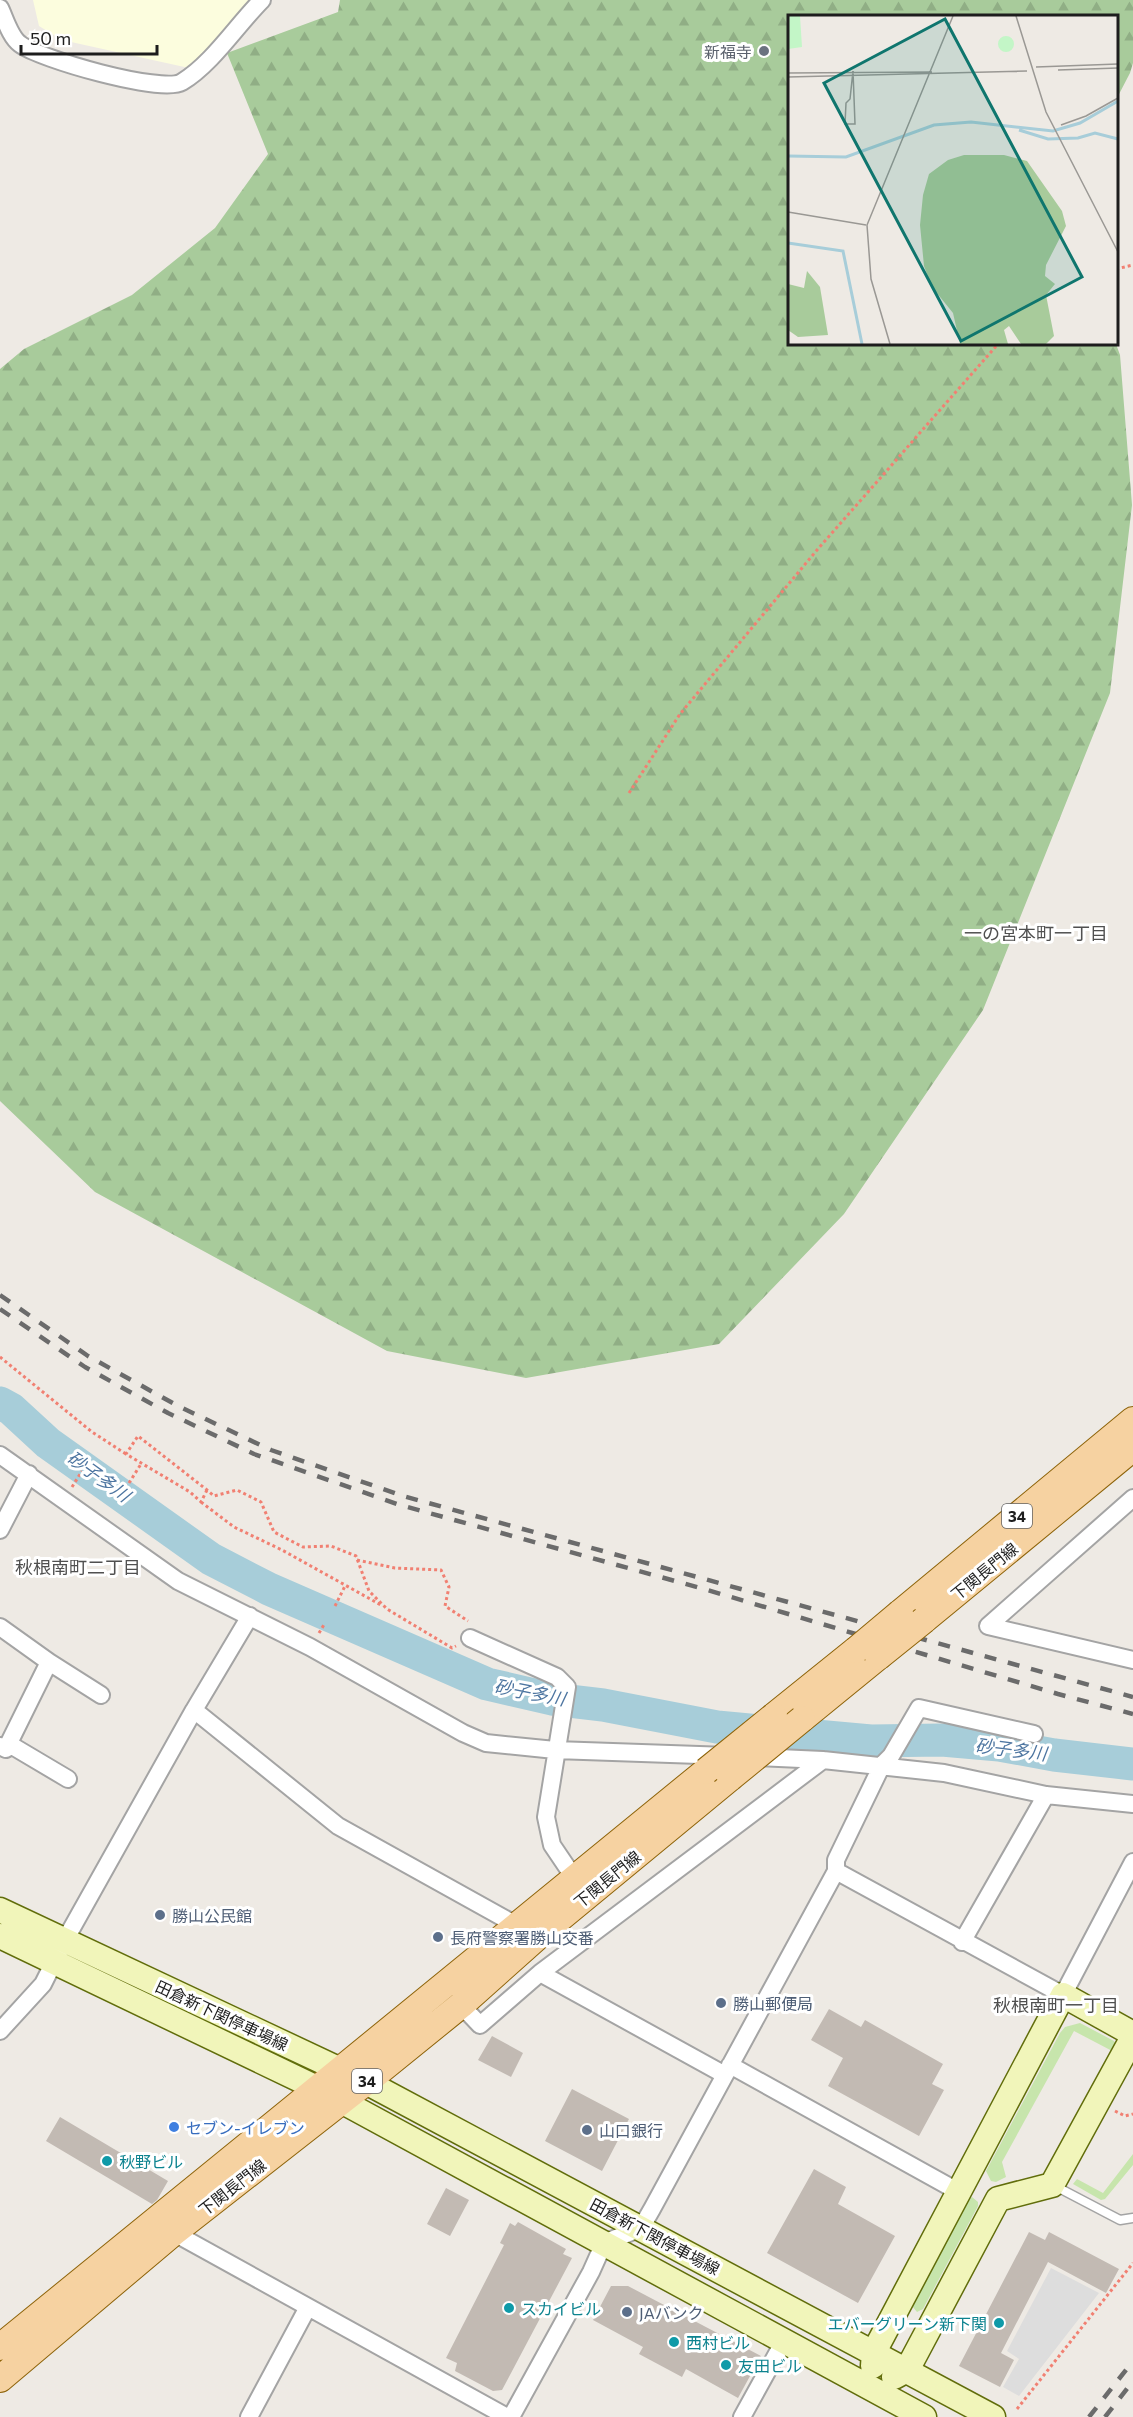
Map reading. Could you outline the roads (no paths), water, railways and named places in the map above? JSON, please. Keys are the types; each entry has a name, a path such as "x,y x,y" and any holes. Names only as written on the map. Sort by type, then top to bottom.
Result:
{"main road":[{"name":"下関長門線","path":"0,2379 164,2227 319,2089 516,1925 575,1879 718,1774 802,1719 867,1654 1133,1420"},
{"name":"下関長門線","path":"912,1616 1133,1448"},
{"name":"下関長門線","path":"0,2347 366,2082 460,2005 536,1938 718,1774 774,1716 867,1654"},
{"name":"田倉新下関停車場線","path":"0,1910 59,1952 319,2089 924,2417"},
{"name":"田倉新下関停車場線","path":"0,1936 59,1952 366,2082 993,2417"},
{"path":"872,2389 874,2352 1063,1995 1133,2035 1052,2185 998,2199 972,2184 963,2184"},
{"path":"872,2389 907,2370 998,2199"}],"street":[{"path":"0,8 17,42 33,52 92,71 165,86 180,84 198,70 262,0"},
{"path":"0,1455 178,1581 310,1647 463,1733 486,1743 555,1750 823,1760 887,1760 1046,1795 1133,1804"},
{"path":"0,1530 28,1474"},
{"path":"1133,1498 988,1626 1133,1660"},
{"path":"0,2031 43,1984 194,1710 250,1617"},
{"path":"0,1627 100,1695"},
{"path":"470,1638 557,1677 567,1687 546,1817 552,1845 575,1879"},
{"path":"49,1662 4,1745 68,1779"},
{"path":"164,2227 509,2417 591,2272 604,2243 641,2228 836,1871 836,1860 887,1760 919,1708 1034,1734"},
{"path":"194,1710 338,1826 516,1925"},
{"path":"460,2005 480,2025 540,1973 823,1760"},
{"path":"962,1941 1046,1795"},
{"path":"836,1871 1063,1995 1133,1862"},
{"path":"540,1973 727,2070 963,2184"},
{"path":"249,2417 308,2307"},
{"path":"742,2417 784,2341"}],"lane":[{"path":"1052,2185 1120,2220 1133,2218"}],"waterway":[{"name":"砂子多川","path":"0,1403 11,1409 48,1443 211,1559 269,1589 487,1684 552,1699 603,1705 717,1727 871,1741 942,1740 999,1745 1054,1755 1133,1764"}],"railway":[{"path":"0,1295 88,1356 178,1406 271,1450 403,1496 1133,1697"},
{"path":"0,1309 85,1367 168,1413 254,1454 400,1505 704,1589 1133,1714"},
{"path":"1089,2417 1133,2361"},
{"path":"1105,2417 1133,2381"}],"place":[{"name":"新福寺","path":"764,51"},
{"name":"勝山公民館","path":"160,1915"},
{"name":"長府警察署勝山交番","path":"438,1937"},
{"name":"勝山郵便局","path":"721,2003"},
{"name":"セブン-イレブン","path":"174,2127"},
{"name":"山口銀行","path":"587,2130"},
{"name":"秋野ビル","path":"107,2161"},
{"name":"スカイビル","path":"509,2308"},
{"name":"JAバンク","path":"627,2312"},
{"name":"エバーグリーン新下関","path":"999,2323"},
{"name":"西村ビル","path":"674,2342"},
{"name":"友田ビル","path":"726,2365"}],"district":[{"name":"一の宮本町一丁目","path":"1036,933"},
{"name":"秋根南町二丁目","path":"78,1567"},
{"name":"秋根南町一丁目","path":"1056,2005"}]}
